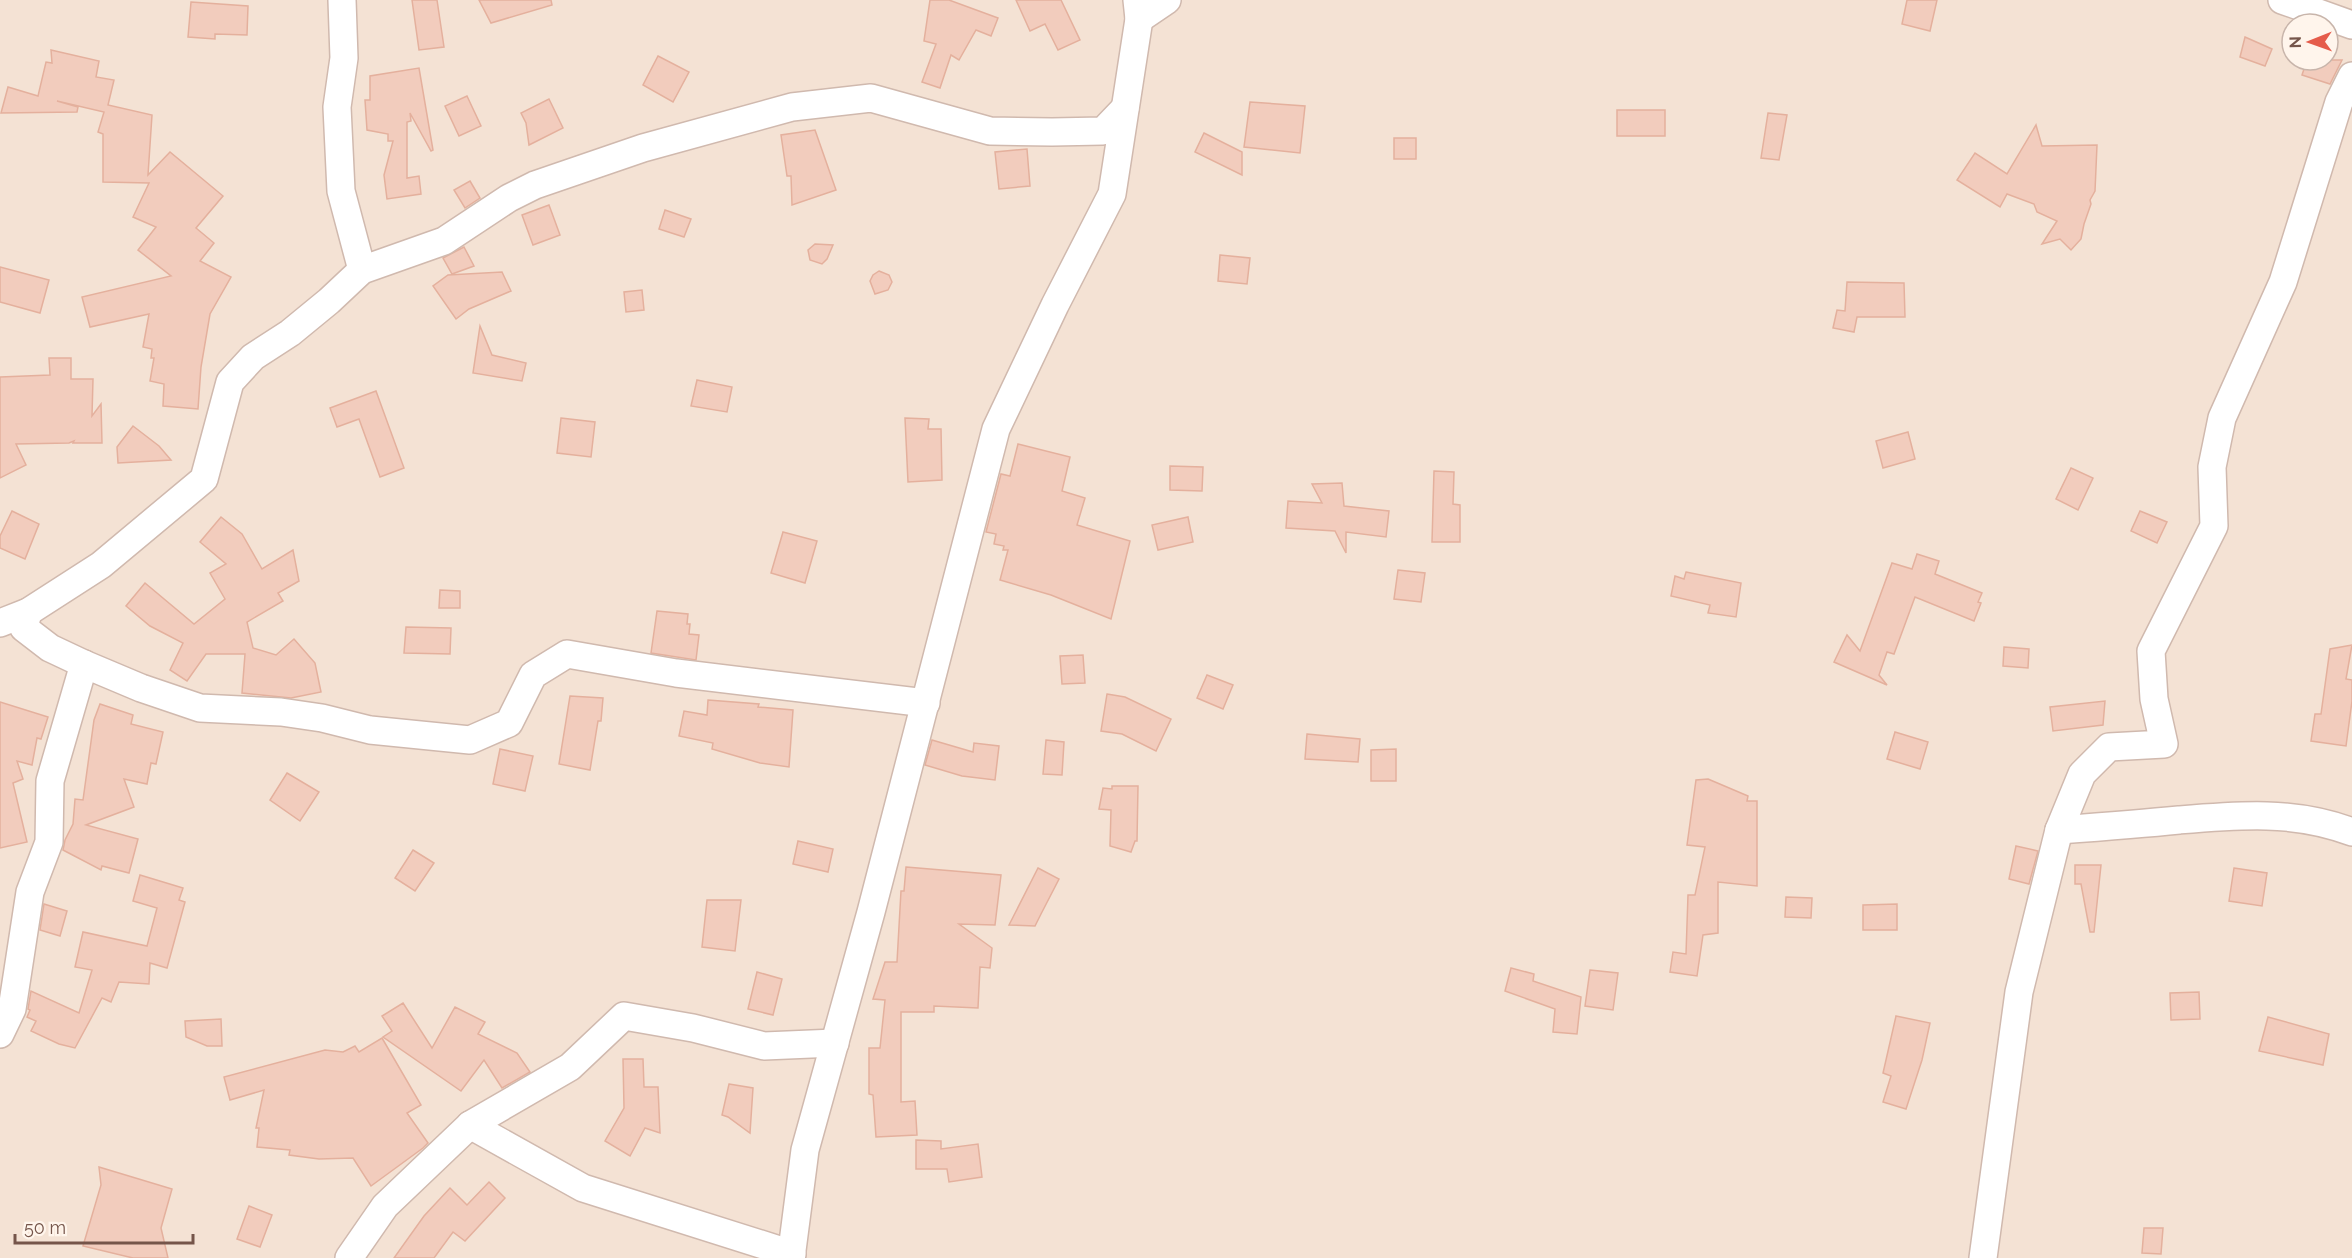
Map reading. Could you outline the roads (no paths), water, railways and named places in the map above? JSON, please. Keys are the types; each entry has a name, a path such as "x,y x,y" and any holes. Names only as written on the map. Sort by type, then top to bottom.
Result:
{"street":[{"path":"342,0 344,58 338,107 341,191 362,270"},
{"path":"470,1125 584,1188 791,1256 805,1150 926,703 996,429 1055,305 1112,194 1138,9 1167,0"},
{"path":"2282,0 2352,25"},
{"path":"1983,1258 2019,992 2059,830 2082,774 2109,747 2164,744 2154,699 2151,651 2214,526 2212,467 2222,418 2283,282 2339,102 2352,76"},
{"path":"0,623 28,612 101,565 204,479 230,382 253,357 298,327 362,270 444,241 509,198 562,174 703,130 792,107 871,98 990,131 1052,132 1103,131 1125,108"},
{"path":"28,612 24,628 50,648 141,688 200,708 282,712 322,718 370,730 470,740 509,723 533,675 567,654 676,673 926,703"},
{"path":"0,1034 12,1009 30,892 49,842 50,781 84,664"},
{"path":"2059,830 2253,814 2295,816 2352,831"},
{"path":"349,1258 385,1206 470,1125 570,1067 624,1016 693,1028 764,1046 835,1043"}]}
